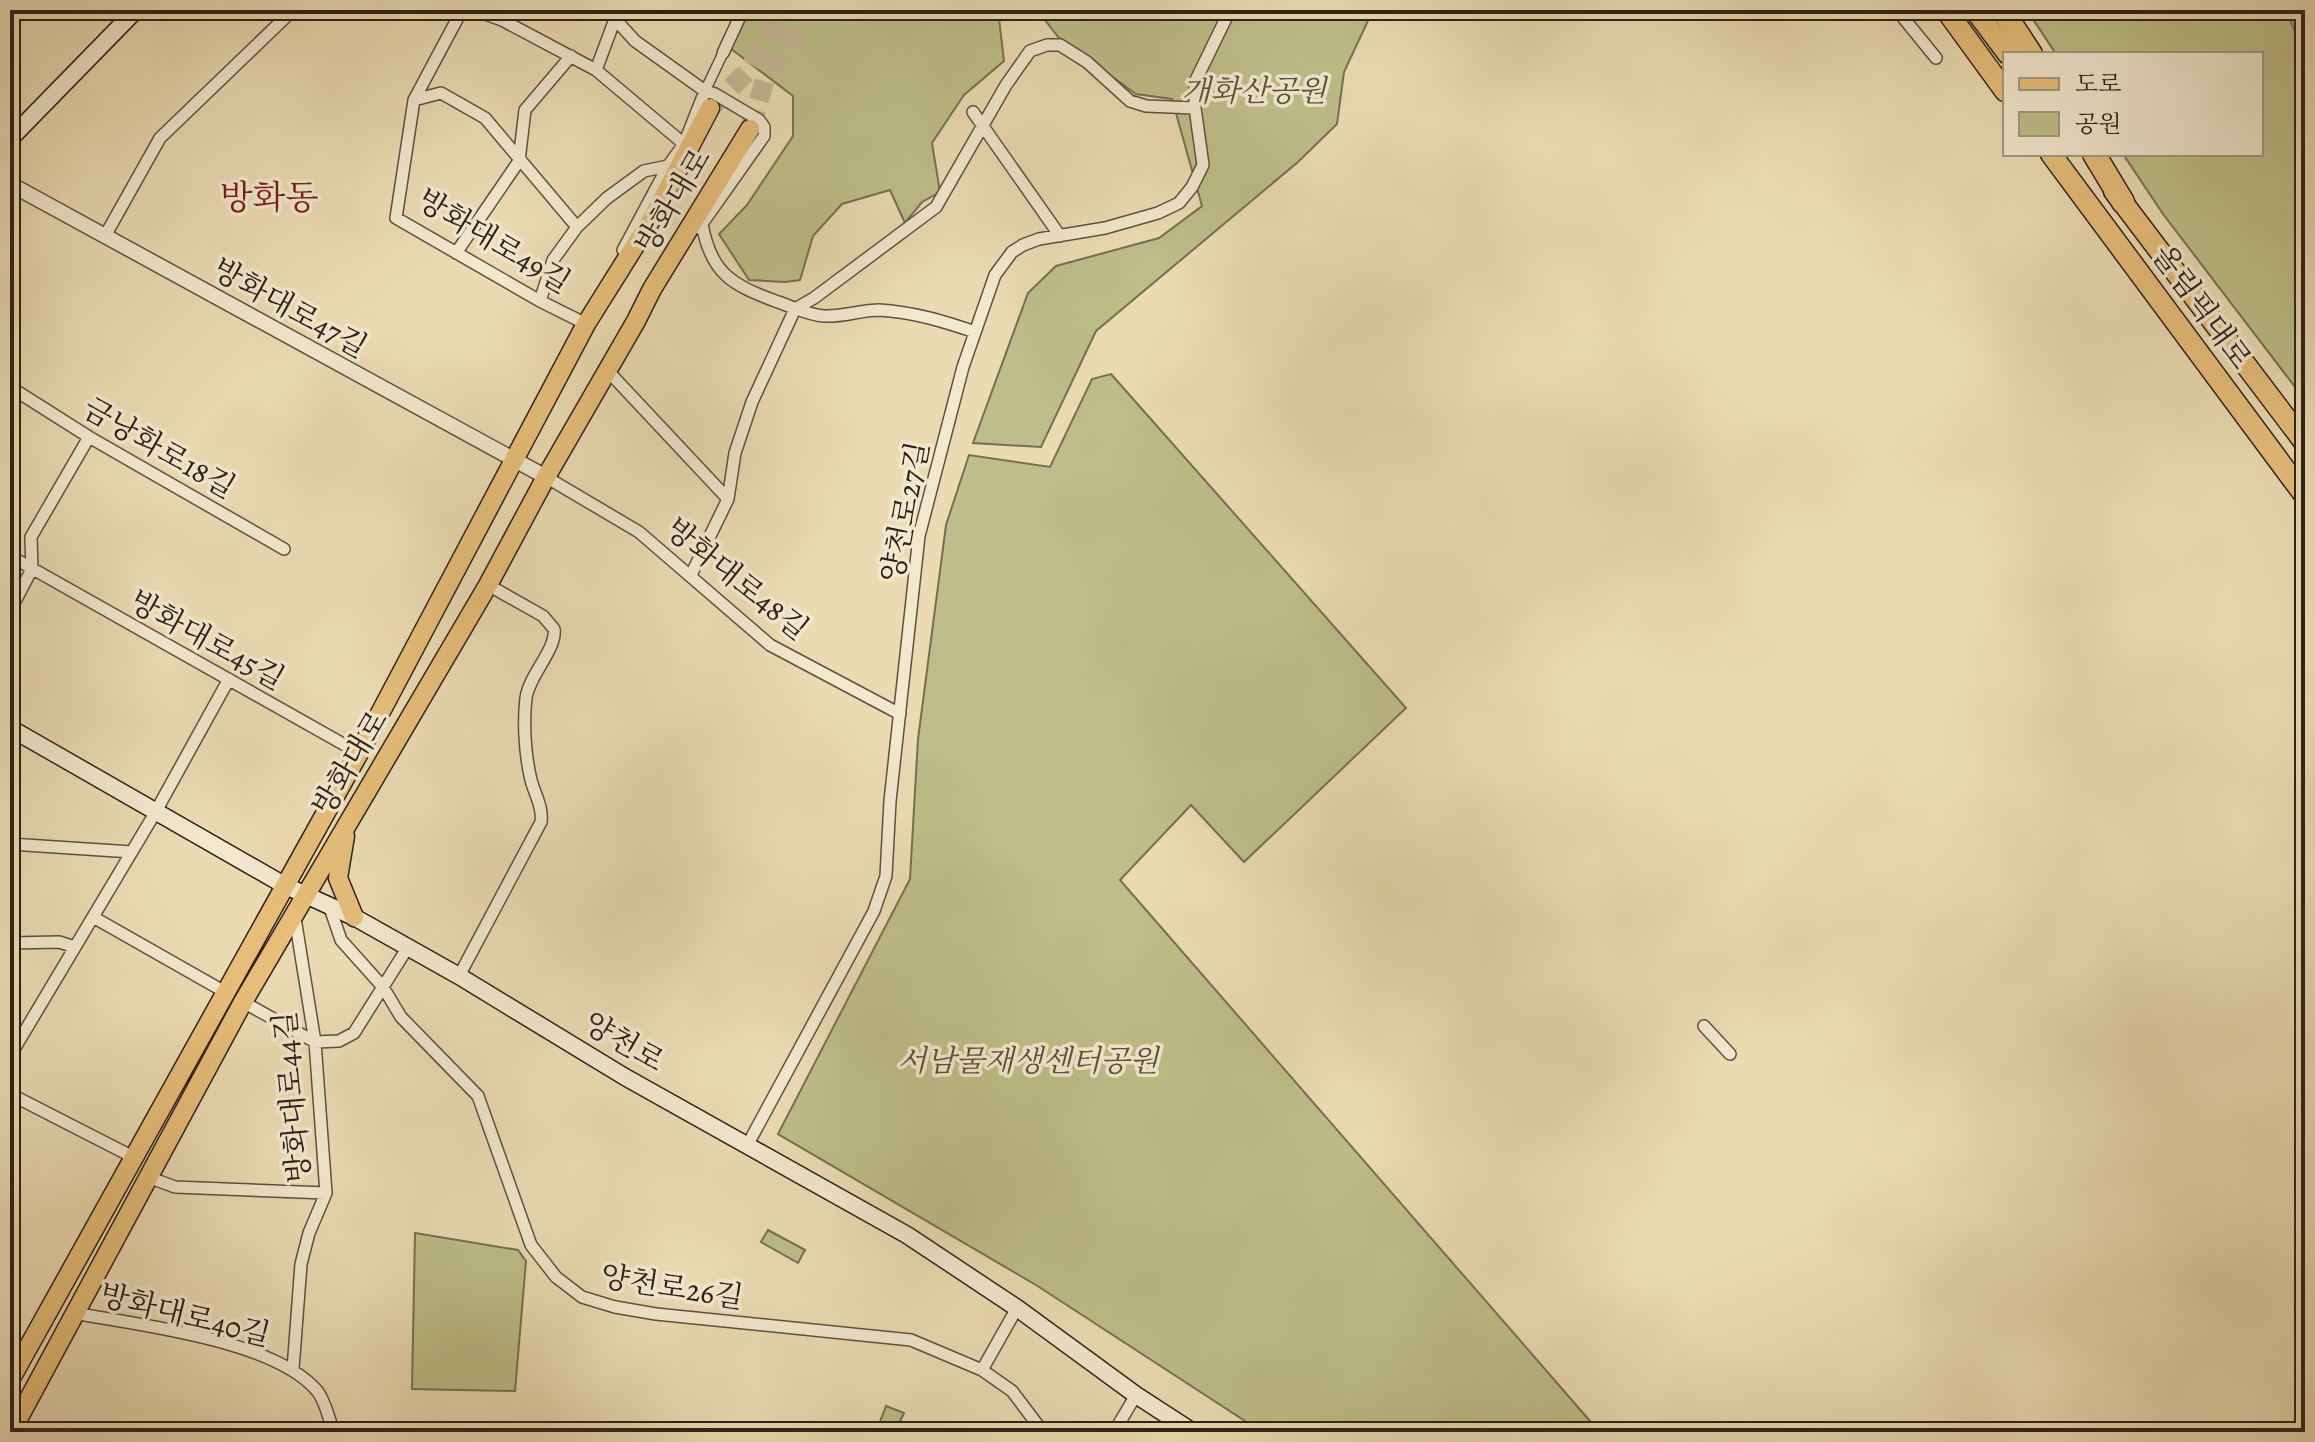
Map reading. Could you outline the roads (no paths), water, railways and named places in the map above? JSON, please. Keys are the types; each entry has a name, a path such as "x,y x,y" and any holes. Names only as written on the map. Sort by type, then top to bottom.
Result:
{"highway":[{"path":"1931,10 1977,54"},
{"path":"1946,10 2003,88"},
{"path":"1975,10 2006,52"},
{"path":"2002,10 2030,52"},
{"name":"올림픽대로","path":"2052,156 2305,496"},
{"name":"올림픽대로","path":"2087,156 2305,443"},
{"path":"2095,156 2123,202"},
{"path":"2287,473 2305,506"}],"main road":[{"path":"10,139 136,10"},
{"name":"방화대로","path":"10,1380 359,753 597,304 653,217 708,100"},
{"name":"방화대로","path":"11,1432 243,1002 488,585 652,289 750,129"},
{"name":"양천로","path":"10,728 284,885 354,917 408,947 625,1077 907,1235 1193,1432"},
{"path":"347,823 338,878 354,917"}],"street":[{"path":"105,236 160,138 293,10"},
{"name":"방화대로49길","path":"462,10 414,100 396,218 586,324"},
{"name":"방화대로","path":"474,10 502,20 596,70 684,144"},
{"path":"597,304 668,166 708,100 723,53 743,10"},
{"name":"양천로27길","path":"748,1144 878,899 886,876 890,801 919,536 963,367 995,275 1012,252 1039,239 1105,228 1158,213 1179,203 1192,187 1203,165 1195,108 1195,82 1230,10"},
{"path":"1897,10 1936,58"},
{"path":"614,15 635,41 708,100"},
{"path":"596,70 614,15"},
{"path":"691,575 728,499 735,453 752,402 795,309 936,207 1030,51 1047,45 1060,45 1087,62 1130,101 1146,106 1195,108"},
{"path":"456,253 519,161 525,110 571,56"},
{"path":"414,100 441,93 485,118 577,227"},
{"path":"636,321 659,294 702,224 764,136 764,127 759,120 715,94 708,100"},
{"path":"973,112 1060,236"},
{"path":"540,301 553,260 577,227 607,198 644,171 668,166"},
{"name":"방화대로47길","path":"10,184 546,477"},
{"path":"702,224 706,248 719,270 749,292 819,316 876,310 930,317 975,332"},
{"path":"607,370 728,499"},
{"name":"금낭화로18길","path":"10,387 89,437 284,549"},
{"path":"10,611 32,569 31,537 89,437"},
{"name":"방화대로48길","path":"546,477 639,532 770,645 900,714"},
{"name":"방화대로45길","path":"10,556 359,753"},
{"path":"459,976 541,822 542,813 529,763 526,705 528,689 552,641 554,629 543,616 488,585"},
{"path":"10,1071 11,1052 155,813 229,679"},
{"path":"10,844 132,852"},
{"name":"양천로26길","path":"329,905 341,940 383,987 401,1017 478,1096 531,1245 556,1277 582,1297 656,1314 911,1340 982,1370 1012,1391 1043,1432"},
{"name":"방화대로44길","path":"293,1369 301,1264 309,1233 326,1193 315,1042 294,913"},
{"path":"93,917 225,992"},
{"path":"10,943 59,942 75,947"},
{"path":"243,1002 315,1042 339,1041 354,1033 408,947"},
{"path":"1704,1026 1730,1054"},
{"path":"10,1094 135,1158"},
{"path":"148,1177 175,1187 326,1193"},
{"path":"982,1370 1017,1308"},
{"name":"방화대로40길","path":"74,1313 197,1337 239,1348 293,1369 321,1396 334,1432"},
{"path":"1114,1432 1136,1395"}],"water":[{"path":"2286,10 2305,10 2305,55"}],"tunnel":[{"path":"710,108 749,70 783,10"},
{"path":"750,129 765,80 813,10"}],"district":[{"name":"방화동","path":"269,197"}],"park label":[{"name":"개화산공원","path":"1254,91"},
{"name":"서남물재생센터공원","path":"1028,1061"}]}
